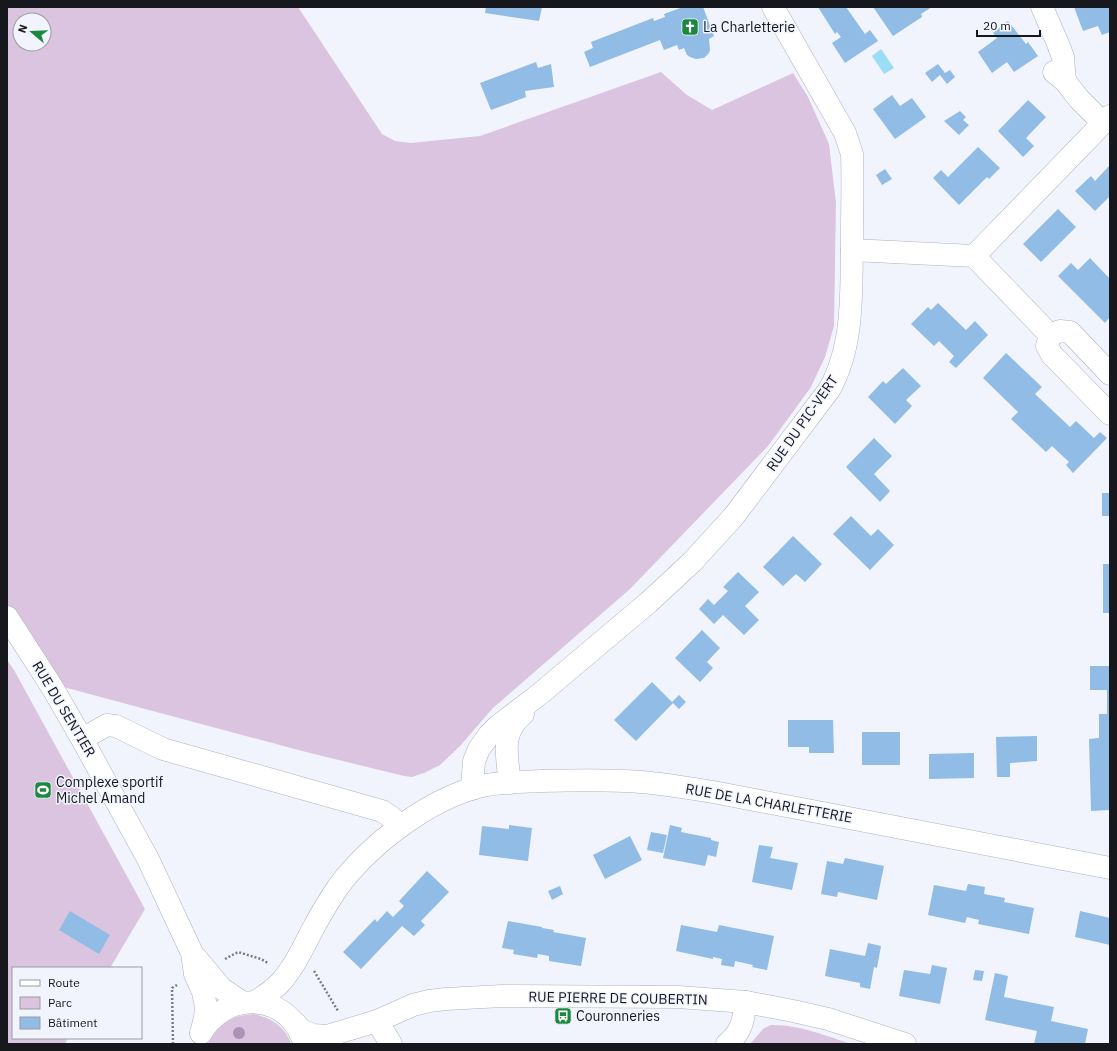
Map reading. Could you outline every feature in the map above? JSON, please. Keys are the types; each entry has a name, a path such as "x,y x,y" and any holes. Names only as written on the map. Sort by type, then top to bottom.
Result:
{"street":[{"name":"RUE DU PIC-VERT","path":"472,789 474,761 483,742 498,726 541,693 649,602 692,562 734,516 829,390 836,377 845,349 851,293 852,154 849,143 836,117 773,7"},
{"path":"974,256 1106,119 1079,99 1058,75 1063,58 1042,7"},
{"path":"852,250 974,256 1050,335"},
{"path":"1050,335 1060,331 1070,332 1110,374"},
{"path":"1050,335 1048,346 1052,355 1110,414"},
{"name":"RUE DU SENTIER","path":"7,617 52,686 82,739 148,859 192,953 221,988 249,1003 267,1004 276,1008 294,1022"},
{"name":"RUE DU PIC-VERT","path":"510,783 507,760 508,734 515,720 528,711 541,693"},
{"path":"82,739 107,725 116,726 163,748 382,811 392,817 401,826"},
{"name":"RUE DE LA CHARLETTERIE","path":"306,963 327,904 350,871 367,854 401,826 428,809 458,794 482,786 510,783 576,780 614,780 670,785 1110,868"},
{"name":"RUE DU SENTIER","path":"192,953 195,974 203,992 206,1007 200,1038"},
{"path":"200,1038 208,1022 216,1015 227,1008 249,1003 268,994 306,963"},
{"path":"305,1044 300,1030 294,1022 289,993 306,963"},
{"name":"RUE PIERRE DE COUBERTIN","path":"294,1022 301,1030 313,1035 327,1036 377,1021 414,1005 429,1001 502,996 678,997 746,1002 793,1011 828,1019 905,1044"},
{"path":"727,1044 740,1030 746,1002"},
{"path":"377,1021 391,1044"},
{"name":"RUE PIERRE DE COUBERTIN","path":"347,1044 377,1021"}],"path":[{"path":"306,963 338,1012"}],"green space":[{"path":"7,7 298,7 382,134 395,141 411,143 480,136 661,72 687,95 712,110 793,73 808,97 829,144 836,203 834,326 825,357 811,387 768,446 630,589 493,708 460,746 440,765 412,777 404,776 302,751 56,685 7,606"},
{"name":"Complexe sportif Michel Amand","path":"7,660 14,670 145,909 111,967 12,967 12,1039 68,1039 65,1044 7,1044"},
{"path":"254,1014 277,1024 285,1032 291,1044 208,1044 216,1031 226,1022 238,1017"},
{"path":"771,1025 801,1028 851,1044 750,1044 764,1028"}],"water":[{"path":"881,49 894,68 884,74 872,56"}],"building":[{"path":"486,7 542,7 539,21 485,13"},
{"path":"683,7 703,7 714,36 709,39 710,50 704,58 696,59 690,57 687,55 684,48 679,50 677,45 664,50 660,40 590,67 584,52 593,48 591,42 653,18 654,21 665,17 664,14"},
{"path":"818,7 846,7 865,34 870,30 878,41 845,63 832,43 841,37 837,32 835,34"},
{"path":"873,7 932,7 921,14 922,17 893,36"},
{"path":"1074,7 1110,7 1110,32 1102,35 1098,26 1083,31"},
{"path":"1008,21 1026,44 1028,42 1038,56 1014,72 1007,62 992,73 978,52 997,38 993,33"},
{"path":"536,62 538,68 551,64 554,87 525,91 526,97 491,110 480,83"},
{"path":"938,64 945,73 950,70 955,77 947,84 940,75 932,82 925,73"},
{"path":"892,95 900,106 912,98 926,117 895,139 873,109"},
{"path":"1028,100 1046,117 1026,138 1034,146 1023,157 998,131"},
{"path":"960,111 966,117 963,120 969,125 959,135 944,121"},
{"path":"978,147 1000,168 989,179 987,177 959,205 933,178 941,170 948,177"},
{"path":"1110,165 1110,196 1095,211 1075,191 1091,176 1095,181"},
{"path":"885,169 892,179 882,185 876,175"},
{"path":"1058,209 1076,227 1041,262 1023,244"},
{"path":"1090,258 1110,279 1110,317 1105,323 1058,276 1071,263 1078,270"},
{"path":"938,303 966,330 975,321 988,335 956,368 949,362 954,356 939,341 934,346 911,324 928,307 931,310"},
{"path":"1006,353 1042,387 1035,394 1070,427 1076,421 1094,438 1100,432 1107,438 1073,473 1066,465 1069,462 1052,446 1046,452 1011,419 1018,412 983,378"},
{"path":"903,368 921,386 906,400 912,406 895,424 868,397 883,381 886,384"},
{"path":"874,438 892,456 874,474 890,491 880,502 846,467"},
{"path":"1102,493 1110,493 1110,516 1102,516"},
{"path":"851,516 871,536 878,529 894,545 870,570 833,534"},
{"path":"793,536 822,564 805,582 796,574 783,586 763,567"},
{"path":"1103,564 1110,564 1110,613 1103,613"},
{"path":"738,572 759,592 745,606 759,620 744,635 723,615 714,624 699,609 708,599 714,605 728,591 723,587"},
{"path":"702,630 720,648 707,662 713,668 700,682 675,658"},
{"path":"1090,666 1110,666 1110,810 1091,811 1089,739 1099,738 1099,714 1107,714 1107,690 1090,690"},
{"path":"652,682 672,702 679,695 686,702 679,709 673,703 636,741 614,720"},
{"path":"788,720 833,720 834,753 809,753 809,747 788,747"},
{"path":"862,732 900,732 900,765 862,765"},
{"path":"1037,736 1037,761 1010,763 1010,777 997,777 996,737"},
{"path":"974,753 974,778 929,779 929,754"},
{"path":"509,825 532,828 528,861 479,855 482,826 509,829"},
{"path":"670,825 682,828 681,832 711,838 711,840 719,842 716,857 708,855 705,866 663,858"},
{"path":"651,832 667,835 663,853 647,850"},
{"path":"630,836 642,860 605,879 593,855"},
{"path":"759,845 773,847 770,858 798,863 792,890 752,882"},
{"path":"845,858 884,866 877,900 838,892 837,897 821,894 827,861 843,864"},
{"path":"427,871 449,892 421,921 425,925 414,936 402,926 361,969 343,952 375,919 377,922 387,911 393,917 404,906 399,901"},
{"path":"968,884 985,887 984,894 1005,898 1004,902 1034,908 1029,934 978,924 979,920 967,917 965,923 928,915 934,885 966,891"},
{"path":"560,886 563,894 552,900 548,891"},
{"path":"70,911 110,935 99,954 59,930"},
{"path":"1080,911 1110,918 1110,945 1075,937"},
{"path":"508,921 542,927 554,930 553,932 586,938 581,966 549,961 549,956 538,954 537,958 513,954 514,950 502,948"},
{"path":"681,925 717,932 719,925 774,936 767,970 735,961 734,967 721,965 722,959 713,957 713,959 676,951"},
{"path":"868,943 881,946 877,968 874,967 870,989 860,987 860,983 825,976 830,949 865,956"},
{"path":"932,965 947,968 940,1004 899,996 904,970 930,974"},
{"path":"975,970 984,971 982,981 973,980"},
{"path":"995,973 1008,976 1004,997 1054,1007 1051,1021 1088,1029 1085,1044 1034,1044 1037,1031 985,1020"}],"place":[{"name":"La Charletterie","path":"690,27"},
{"name":"Complexe sportif Michel Amand","path":"43,790"},
{"name":"Couronneries","path":"563,1016"}]}
